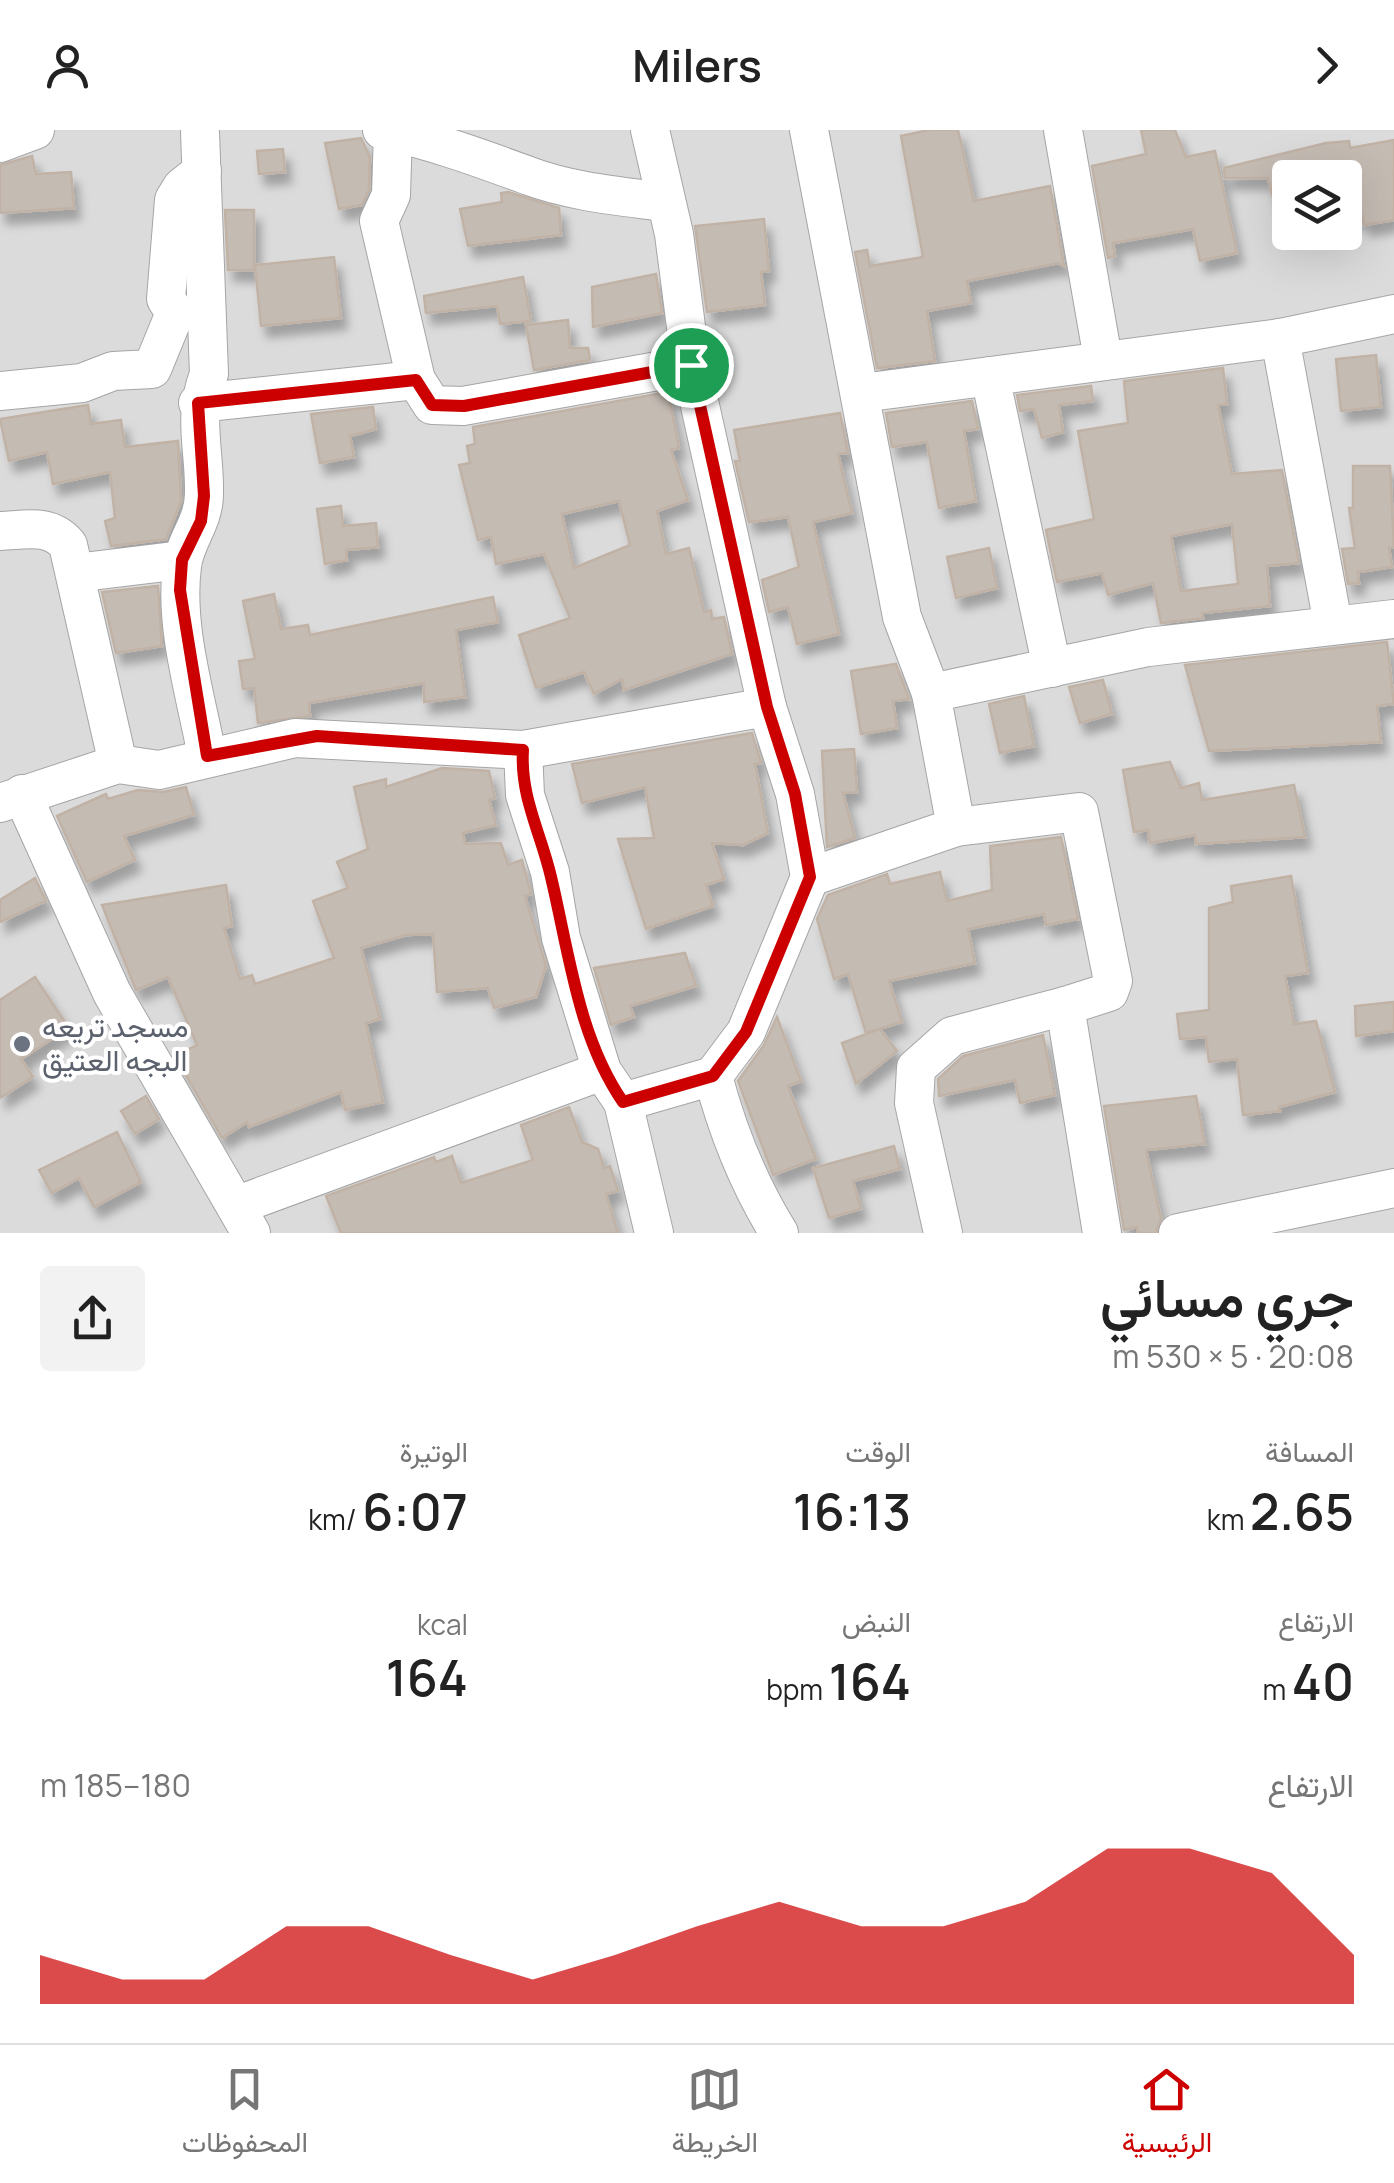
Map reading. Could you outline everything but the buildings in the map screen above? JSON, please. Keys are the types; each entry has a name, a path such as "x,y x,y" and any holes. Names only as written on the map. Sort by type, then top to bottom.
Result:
{"street":[{"path":"0,142 35,130"},
{"path":"623,1102 713,1076 746,1032 810,877 795,794 767,707 691,365 679,265 650,130"},
{"path":"809,130 902,618 931,692 956,827"},
{"path":"1064,130 1103,359"},
{"path":"200,131 209,374 198,403 204,496 201,521 182,560 185,634 207,756"},
{"path":"664,202 590,192 388,131 391,195 379,221 416,380 432,405 464,406 691,365"},
{"path":"0,391 82,383 113,371 152,369 175,313 166,300 174,200 182,186 202,171"},
{"path":"862,394 1280,338 1394,314"},
{"path":"1280,338 1334,624"},
{"path":"990,376 1052,668"},
{"path":"198,403 416,380"},
{"path":"0,520 0,531 57,532 68,545 118,764"},
{"path":"75,573 182,560"},
{"path":"931,692 963,682 1148,647 1394,618"},
{"path":"602,1071 245,1219 112,993 11,798 118,764 159,770 207,756 317,736 523,750 767,707"},
{"path":"523,750 524,795 550,872 561,938 602,1071 623,1102 654,1233"},
{"path":"810,877 956,827 1079,812 1113,980 1110,992 952,1036 916,1068 914,1103 943,1233"},
{"path":"1064,1006 1102,1233"},
{"path":"713,1076 728,1131 750,1183 780,1233"},
{"path":"1178,1233 1394,1188"}],"shaded area":[{"path":"0,130 1394,130 1394,1233 0,1233"}],"place":[{"name":"مسجد تريعه البجه العتيق","path":"22,1044"}],"route":[{"path":"691,365 767,707 795,794 810,877 746,1032 713,1076 623,1102 602,1071 561,938 550,872 524,795 523,750 317,736 207,756 185,634 181,569 201,521 204,496 198,403 416,380 432,405 464,406 691,365"}]}
